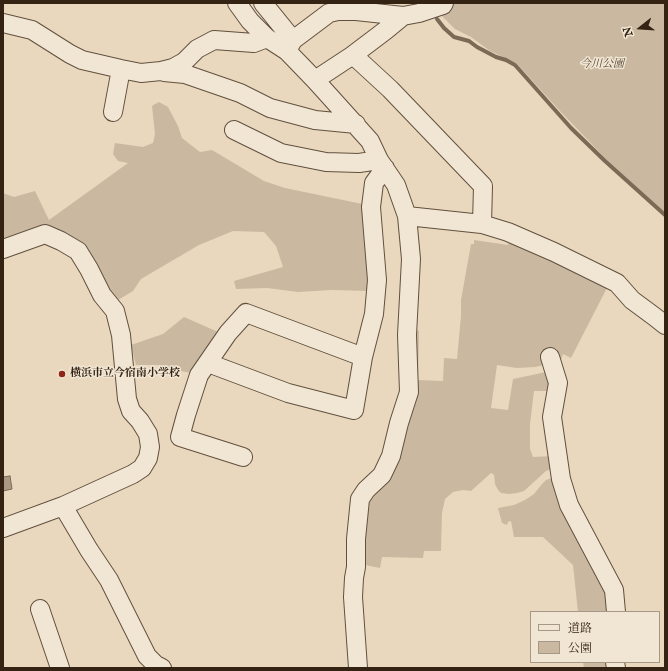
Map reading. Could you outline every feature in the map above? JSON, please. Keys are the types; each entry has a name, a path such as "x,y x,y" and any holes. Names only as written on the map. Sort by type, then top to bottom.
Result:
{"street":[{"path":"238,3 250,21 267,38 290,46"},
{"path":"263,3 290,46 315,80 370,141 382,164 396,185 407,216 411,259 407,335 409,392 399,423 391,456 382,475 366,490 360,499 353,597 358,668"},
{"path":"290,46 329,13 353,7 409,11 442,5 444,3"},
{"path":"315,80 353,55 409,11"},
{"path":"3,23 32,30 82,60 140,73 173,68 184,62 197,48 214,40 254,43 267,38"},
{"path":"353,55 390,89 483,186 482,224"},
{"path":"113,112 121,69"},
{"path":"161,71 185,74 240,93 270,108 315,120 356,124"},
{"path":"234,130 281,154 326,162 382,164"},
{"path":"208,363 288,393 354,410 363,357 374,314 377,280 371,207 374,183 382,164"},
{"path":"407,216 482,224 508,232 554,252 617,283 632,300 665,325"},
{"path":"3,250 45,234 78,251 102,295 115,311 121,335 127,399 131,411 144,418 150,447 148,458 142,468 134,474 63,506 3,528"},
{"path":"243,457 180,436 182,414 200,375 228,333 246,313 363,357"},
{"path":"550,357 558,383 552,417 560,479 569,505 614,590 616,611"},
{"path":"63,506 89,550 110,580 147,656 156,665 162,668"},
{"path":"40,609 60,668"}],"green space":[{"name":"今川公園","path":"448,3 665,3 665,213 607,160 516,63 490,51 471,37 455,29 440,12"},
{"path":"159,102 168,107 178,126 182,138 200,152 212,150 264,181 285,188 367,205 370,273 367,291 332,290 298,292 267,288 236,289 234,281 283,267 276,246 264,232 233,231 199,245 141,279 133,291 113,303 71,239 3,243 3,193 14,197 35,191 49,220 128,163 118,161 113,154 115,143 143,147 153,143 155,134 152,106"},
{"path":"474,240 508,245 509,240 610,282 571,358 563,354 559,366 548,364 535,367 517,368 497,365 491,408 508,410 513,379 551,371 553,391 534,391 530,424 530,449 533,457 553,456 555,468 546,471 524,491 517,493 501,493 495,484 494,475 491,473 471,491 463,490 453,492 445,499 442,513 441,551 424,551 423,558 382,557 380,568 365,565 366,538 359,538 363,505 397,452 410,328 419,331 418,380 443,381 444,358 457,359 461,300 471,244 474,244"},
{"path":"184,317 216,331 221,337 196,374 159,365 136,365 131,345 163,334"},
{"path":"557,476 606,583 611,611 578,611 573,565 543,537 514,537 511,521 508,522 507,525 502,523 498,508 514,505 525,500 534,494 546,480"},
{"path":"583,663 610,663 611,668 584,668"}],"shaded area":[{"path":"10,476 12,489 3,491 3,477"}],"waterway":[{"path":"437,19 454,37 469,41 496,57 515,65 571,128 665,215"}],"place":[{"name":"横浜市立今宿南小学校","path":"62,374"}]}
